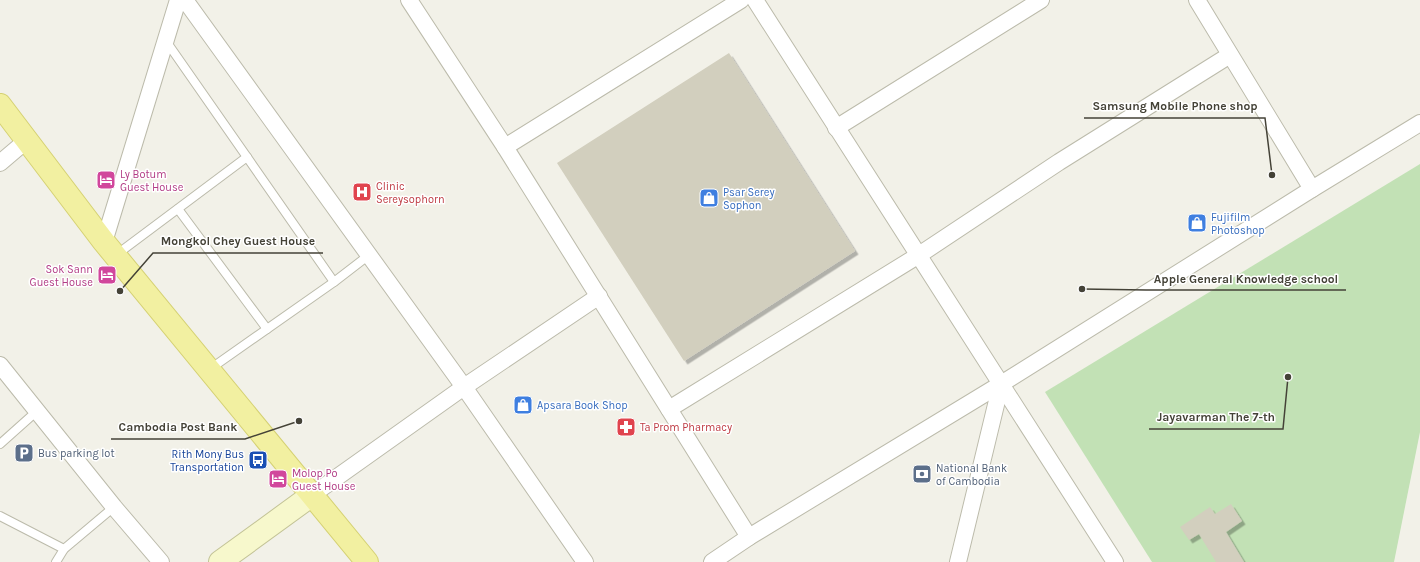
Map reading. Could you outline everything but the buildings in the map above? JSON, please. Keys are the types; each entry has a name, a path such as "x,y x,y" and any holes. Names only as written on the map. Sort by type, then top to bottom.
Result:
{"main road":[{"path":"0,105 110,249 367,562"},
{"path":"220,562 312,495"}],"street":[{"path":"110,249 178,0"},
{"path":"185,0 464,387 585,562"},
{"path":"409,0 505,147 750,537"},
{"path":"505,147 741,0"},
{"path":"755,0 1115,562"},
{"path":"836,128 1041,0"},
{"path":"1197,0 1312,188"},
{"path":"669,409 919,255 1059,162 1230,55"},
{"path":"712,562 750,537 1001,384 1312,188 1420,123"},
{"path":"0,163 27,140"},
{"path":"312,495 464,387 599,296"},
{"path":"0,365 114,507 161,562"},
{"path":"958,562 1001,384"}],"lane":[{"path":"166,41 334,282"},
{"path":"110,249 178,209 247,157"},
{"path":"178,209 268,329"},
{"path":"209,370 334,282 369,255"},
{"path":"0,444 38,411"},
{"path":"56,562 64,549 114,507"},
{"path":"0,516 64,549"}],"green space":[{"path":"1420,164 1420,432 1394,562 1152,562 1045,392"}],"place":[{"name":"Samsung Mobile Phone shop","path":"1272,175"},
{"name":"Ly Botum Guest House","path":"106,180"},
{"name":"Clinic Sereysophorn","path":"362,192"},
{"name":"Psar Serey Sophon","path":"709,198"},
{"name":"Fujifilm Photoshop","path":"1197,223"},
{"name":"Sok Sann Guest House","path":"107,275"},
{"name":"Apple General Knowledge school","path":"1082,289"},
{"name":"Mongkol Chey Guest House","path":"120,291"},
{"name":"Jayavarman The 7-th","path":"1288,377"},
{"name":"Apsara Book Shop","path":"523,405"},
{"name":"Cambodia Post Bank","path":"299,421"},
{"name":"Ta Prom Pharmacy","path":"626,427"},
{"name":"Bus parking lot","path":"24,453"},
{"name":"Rith Mony Bus Transportation","path":"258,460"},
{"name":"National Bank of Cambodia","path":"922,474"},
{"name":"Molop Po Guest House","path":"278,479"}]}
